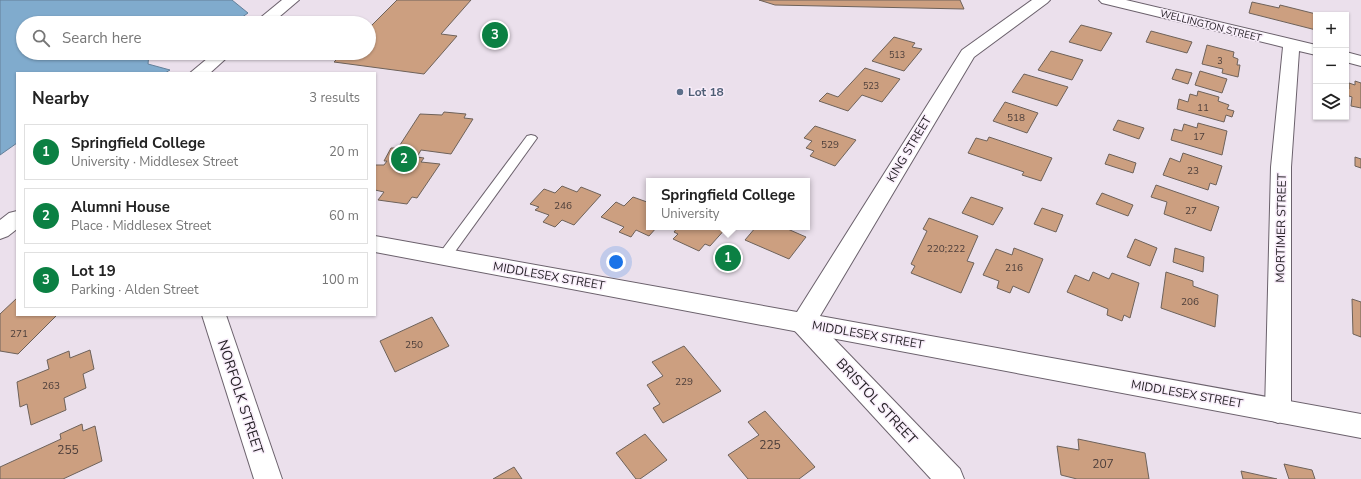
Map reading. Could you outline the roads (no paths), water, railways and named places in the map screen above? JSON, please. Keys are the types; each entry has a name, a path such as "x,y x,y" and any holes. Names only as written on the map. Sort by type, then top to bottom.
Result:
{"street":[{"path":"271,16 291,0"},
{"name":"KING STREET","path":"803,323 968,54 1042,0"},
{"name":"WELLINGTON STREET","path":"1107,0 1313,49"},
{"name":"MORTIMER STREET","path":"1278,411 1281,167 1291,44"},
{"path":"1349,58 1361,61"},
{"path":"200,72 215,60"},
{"path":"0,231 16,219"},
{"name":"MIDDLESEX STREET","path":"376,244 1361,426"},
{"name":"NORFOLK STREET","path":"214,316 268,479"},
{"name":"BRISTOL STREET","path":"803,323 950,479"}],"lane":[{"path":"444,257 531,138"}],"water":[{"path":"0,0 232,0 248,13 244,16 16,16 16,60 148,60 148,64 170,70 167,72 16,72 16,144 0,155"}],"place":[{"name":"Lot 19","path":"495,35"},
{"name":"Lot 18","path":"680,92"},
{"name":"Alumni House","path":"404,159"},
{"name":"Springfield College","path":"728,258"}]}
